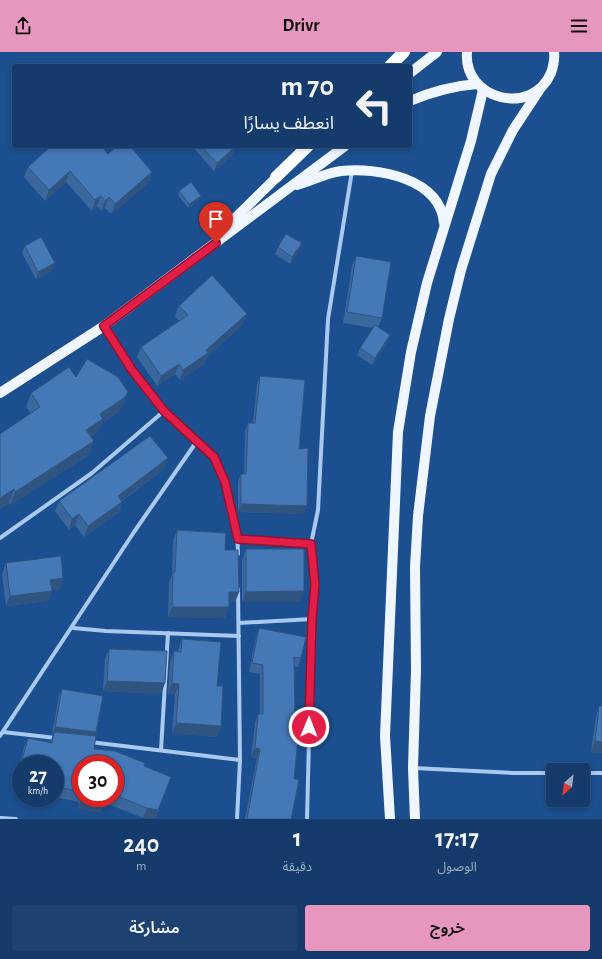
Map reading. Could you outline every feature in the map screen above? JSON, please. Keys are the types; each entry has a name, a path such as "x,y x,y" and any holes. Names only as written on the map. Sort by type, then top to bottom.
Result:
{"highway":[{"path":"392,64 404,52"},
{"path":"276,177 306,148"}],"main road":[{"path":"412,71 437,52"},
{"path":"467,52 466,59 470,72 480,87 493,96 506,100 518,99 530,96 540,89"},
{"path":"415,819 413,768 416,670 415,567 418,516 430,416 449,319 461,270 491,174 514,130 548,79 553,68 554,52"},
{"path":"412,100 430,92 453,86 480,87"},
{"path":"390,819 385,736 398,432 411,352 427,283 444,224 471,141 480,87"},
{"path":"192,261 276,177 312,148"},
{"path":"0,394 104,326 342,148"},
{"path":"288,188 340,171 377,172 395,175 424,189 432,195 439,203 443,213 444,224"}],"street":[{"path":"306,819 312,619 315,585 311,544 318,510 328,319 352,171"},
{"path":"104,326 132,370 164,411 214,457 225,482 238,539 238,562"},
{"path":"0,538 92,473 164,411"},
{"path":"58,738 1,734 134,532 197,441"},
{"path":"238,539 311,544"},
{"path":"237,819 240,760 238,585"},
{"path":"239,623 312,619"},
{"path":"72,628 106,631 239,636"},
{"path":"160,750 168,633"},
{"path":"82,741 240,760"},
{"path":"413,768 513,773 546,773"},
{"path":"590,773 602,773"},
{"path":"0,818 16,819"}],"building":[{"path":"49,148 103,148 108,154 115,148 132,148 152,172 115,204 109,197 105,201 101,196 95,200 70,171 49,190 28,167"},
{"path":"203,148 234,148 217,163"},
{"path":"191,182 201,196 189,204 179,191"},
{"path":"286,234 302,243 292,257 278,247"},
{"path":"41,237 55,263 38,272 25,246"},
{"path":"356,256 391,262 382,318 347,312"},
{"path":"212,275 247,314 206,350 208,353 183,370 179,364 161,376 141,347 188,315 179,306"},
{"path":"375,325 390,335 375,358 360,348"},
{"path":"87,359 118,377 128,392 124,398 100,414 103,419 86,430 94,441 15,492 14,489 0,498 0,434 40,407 31,393 69,367 76,377"},
{"path":"260,376 305,380 299,449 308,448 307,506 241,504 241,474 246,474 248,423 255,423"},
{"path":"150,436 168,458 118,496 122,502 88,526 79,514 72,519 59,501"},
{"path":"177,530 226,533 225,550 238,550 239,592 229,592 229,607 172,607 173,572 175,572"},
{"path":"246,549 304,549 304,591 246,592"},
{"path":"61,556 63,578 50,580 52,591 10,596 6,563"},
{"path":"259,628 306,637 301,658 294,657 295,718 300,718 294,779 299,780 291,819 247,819 260,749 255,748 258,714 263,714 263,665 252,663"},
{"path":"182,639 221,642 217,686 223,686 221,726 176,723 179,684 172,683 174,651 181,652"},
{"path":"109,649 167,651 165,683 107,681"},
{"path":"62,689 103,696 96,732 55,727"},
{"path":"599,706 602,706 602,742 595,741"},
{"path":"54,732 96,736 94,749 115,751 145,763 144,766 171,777 158,810 147,808 124,799 124,755 72,755 72,790 64,788 64,755 23,755 28,738 52,743"}],"route":[{"path":"216,243 104,326 132,370 164,411 214,457 225,482 238,539 311,544 315,585 312,619 309,727"}]}
